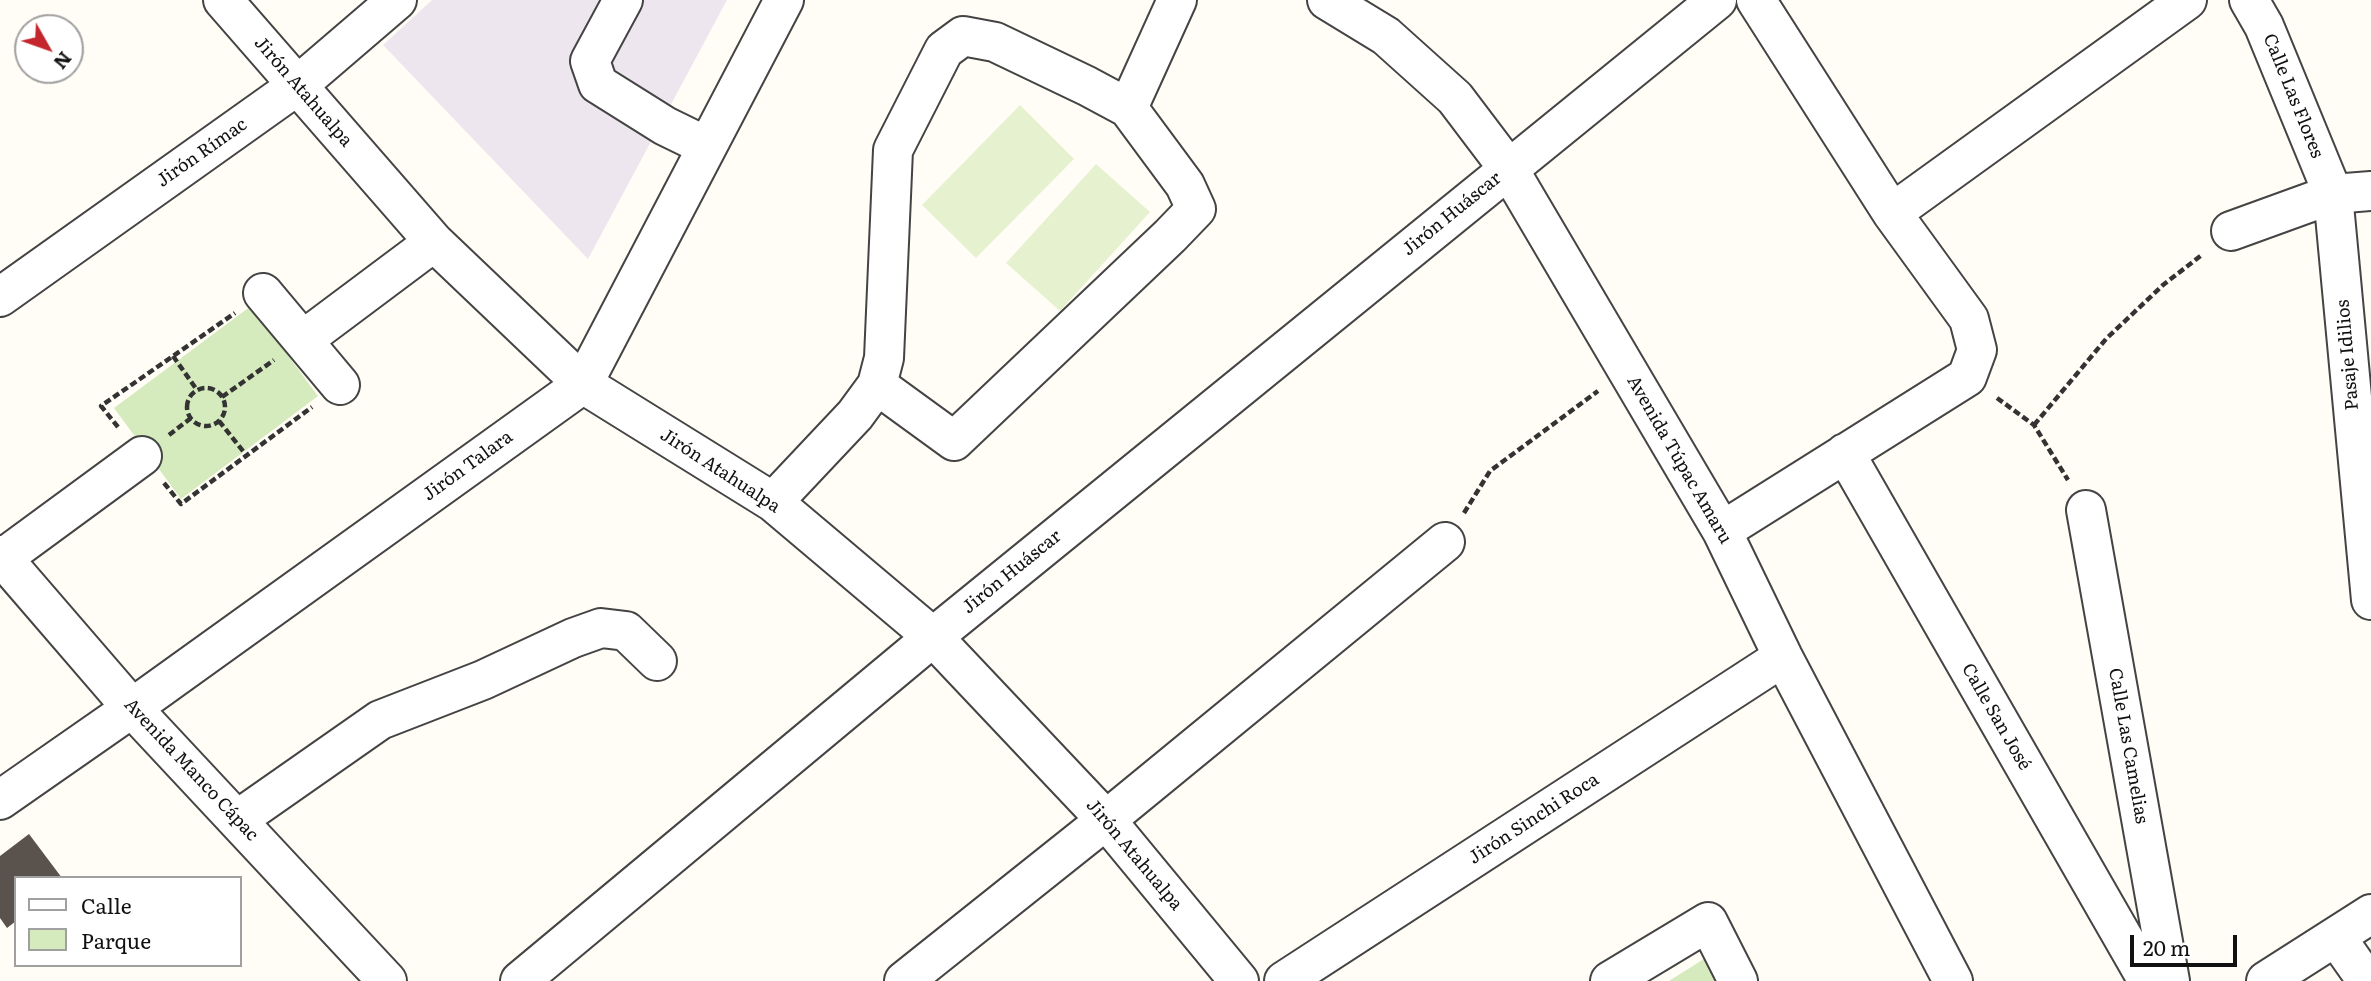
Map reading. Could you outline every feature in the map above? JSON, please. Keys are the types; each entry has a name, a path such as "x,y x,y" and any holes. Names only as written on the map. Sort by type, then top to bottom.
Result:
{"street":[{"name":"Jirón Atahualpa","path":"223,0 434,242 583,384 773,502 933,636 1106,820 1239,981"},
{"name":"Jirón Rímac","path":"0,297 298,85 397,0"},
{"path":"623,0 590,61 598,84 665,126 706,146"},
{"name":"Jirón Talara","path":"0,800 583,384 783,0"},
{"path":"1128,108 1177,0"},
{"name":"Avenida Túpac Amaru","path":"1326,0 1386,36 1455,98 1508,168 1722,531 1783,657 1949,978"},
{"name":"Jirón Huáscar","path":"520,981 933,636 1717,0"},
{"path":"1722,531 1968,377 1977,350 1969,319 1892,214 1756,0"},
{"path":"1892,214 2187,0"},
{"name":"Calle Las Flores","path":"2249,0 2360,189"},
{"path":"773,502 855,415 877,385 884,358 893,150 944,50 963,36 995,43 1128,108 1185,185 1196,209 954,441 877,385"},
{"path":"2231,232 2360,189"},
{"name":"Pasaje Idilios","path":"2360,189 2371,600"},
{"path":"303,340 434,242"},
{"path":"263,293 340,385"},
{"name":"Calle San José","path":"1845,453 2148,981"},
{"path":"2,557 142,456"},
{"name":"Calle Las Camelias","path":"2086,510 2169,981"},
{"path":"904,981 1106,820 1445,542"},
{"name":"Avenida Manco Cápac","path":"2,557 132,708 387,981"},
{"path":"237,820 380,720 483,680 573,638 601,628 626,631 657,661"},
{"name":"Jirón Sinchi Roca","path":"1284,981 1783,657"},
{"path":"2266,981 2371,914"},
{"path":"1610,981 1708,922 1738,981"},
{"path":"2336,937 2367,981"}],"path":[{"path":"2034,425 2106,339 2163,285 2231,232"},
{"path":"263,293 101,406 181,504 340,385"},
{"path":"222,397 303,340"},
{"path":"173,356 197,390"},
{"path":"1445,542 1490,471 1627,370"},
{"path":"1968,377 2034,425 2086,510"},
{"path":"210,388 222,397 226,407 219,421 204,426 194,422 189,416 189,399 197,390 210,388"},
{"path":"219,421 247,456"}],"shaded area":[{"path":"432,0 727,0 588,259 383,45"}],"green space":[{"path":"1020,105 1074,159 976,258 922,205"},
{"path":"1096,164 1150,212 1060,311 1006,263"},
{"path":"251,306 318,396 181,499 114,408"},
{"path":"1707,957 1718,981 1669,981"}],"building":[{"path":"29,834 60,876 14,876 14,923 7,928 0,918 0,856"}]}
